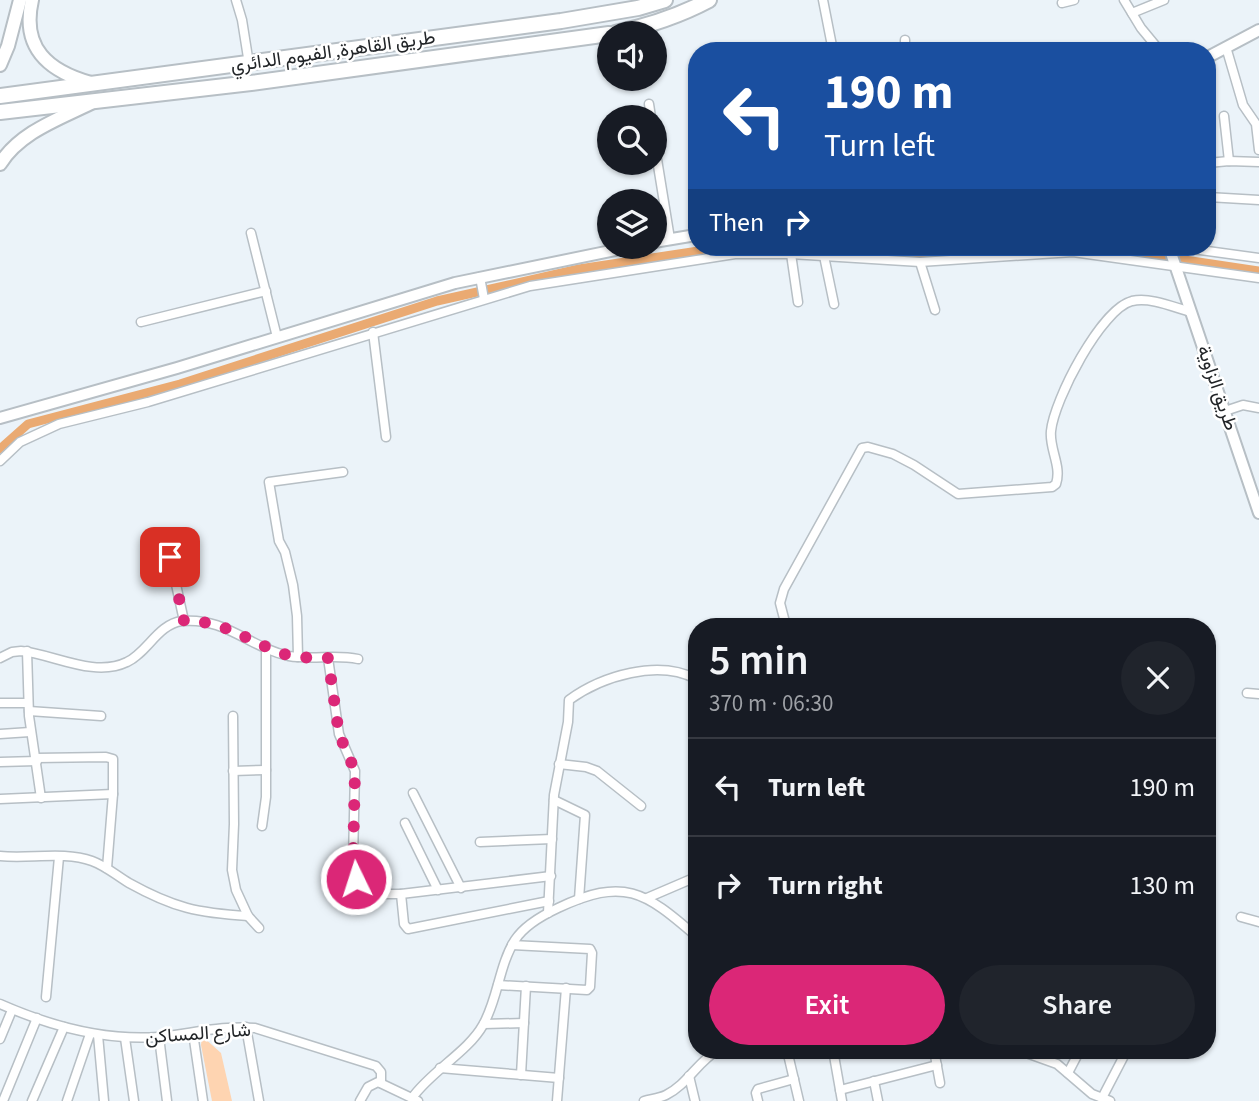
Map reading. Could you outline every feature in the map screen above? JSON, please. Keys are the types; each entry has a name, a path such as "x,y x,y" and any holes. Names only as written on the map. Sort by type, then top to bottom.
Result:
{"highway":[{"name":"طريق القاهرة, الفيوم الدائري","path":"0,96 561,22 638,8 665,0"},
{"path":"662,21 709,0"},
{"name":"طريق القاهرة, الفيوم الدائري","path":"0,112 251,83 597,36"},
{"path":"248,64 251,83"}],"main road":[{"path":"0,65 20,0"},
{"path":"32,0 30,28 39,53 69,77 94,84"},
{"path":"0,164 11,150 31,134 92,103"}],"street":[{"path":"236,0 242,20 248,64"},
{"path":"823,0 831,42"},
{"path":"1062,3 1074,0"},
{"path":"1125,0 1153,42"},
{"path":"1132,13 1164,0"},
{"path":"1216,53 1259,30"},
{"path":"1226,47 1243,105 1256,124 1259,150"},
{"path":"1224,116 1229,160"},
{"path":"1216,162 1259,162"},
{"path":"660,175 670,239"},
{"path":"1216,197 1259,200"},
{"path":"251,233 277,337"},
{"path":"667,240 688,236"},
{"path":"1216,253 1259,258"},
{"path":"0,418 277,337 482,288 597,256"},
{"path":"0,461 20,442 59,424 139,405 373,332 482,288 548,282 722,256"},
{"path":"791,256 798,302"},
{"path":"834,304 824,256 920,262 1005,256"},
{"path":"1111,256 1259,278"},
{"name":"طريق الزاوية","path":"1174,256 1259,513"},
{"path":"920,262 935,310"},
{"path":"141,322 266,290"},
{"path":"784,618 780,604 783,589 862,448 868,447 893,454 958,494 1052,487 1056,484 1058,472 1051,434 1054,417 1074,367 1098,333 1117,310 1130,302 1153,302 1191,312"},
{"path":"373,332 386,436"},
{"path":"1225,411 1243,405 1259,408"},
{"path":"298,657 293,585 285,552 279,541 269,482 343,472"},
{"path":"170,557 184,621"},
{"path":"0,658 12,652 27,651 79,664 122,664 138,655 164,629 184,621 217,624 285,655 328,658 346,656 358,659"},
{"path":"262,826 266,770 266,646"},
{"path":"27,651 30,732 37,760 41,797"},
{"path":"328,658 339,734 355,771 353,860 356,879 366,893 401,894 551,876"},
{"path":"548,913 554,800 568,722 568,702 606,681 649,670 676,671 688,676"},
{"path":"1247,693 1259,694"},
{"path":"0,703 101,716"},
{"path":"233,716 232,870 236,890 248,916 259,928"},
{"path":"0,734 30,732"},
{"path":"0,762 112,758 113,794 107,868"},
{"path":"559,764 597,771 641,806"},
{"path":"233,771 266,770"},
{"path":"413,793 461,888"},
{"path":"0,799 113,794"},
{"path":"554,800 585,815 579,899"},
{"path":"405,824 438,890"},
{"path":"480,842 552,839"},
{"path":"0,856 92,860 127,882 173,905 207,914 248,916"},
{"path":"46,997 59,857"},
{"path":"648,898 688,880"},
{"path":"360,1101 371,1085 382,1083 415,1100 428,1079 484,1024 512,945 518,935 548,913 579,899 612,890 624,891 648,898 688,930"},
{"path":"401,894 404,924 408,929 549,901"},
{"path":"1241,918 1259,922"},
{"path":"498,985 590,988 591,950 512,945"},
{"path":"521,1075 526,986"},
{"path":"557,1101 566,988"},
{"name":"شارع المساكن","path":"0,1004 64,1027 125,1038 246,1027 278,1034 323,1051 376,1066 381,1072 382,1083"},
{"path":"0,1039 12,1010"},
{"path":"3,1101 37,1018"},
{"path":"484,1024 524,1023"},
{"path":"32,1101 64,1027"},
{"path":"246,1027 259,1101"},
{"path":"193,1033 203,1101"},
{"path":"67,1101 94,1034"},
{"path":"94,1034 104,1101"},
{"path":"159,1037 167,1101"},
{"path":"125,1038 134,1101"},
{"path":"644,1101 666,1095 689,1076 704,1059"},
{"path":"789,1059 799,1101"},
{"path":"834,1059 842,1101"},
{"path":"936,1059 940,1083"},
{"path":"1049,1059 1092,1094 1106,1099 1123,1059"},
{"path":"1068,1073 1075,1059"},
{"path":"840,1090 937,1065"},
{"path":"440,1069 559,1078"},
{"path":"689,1076 695,1101"},
{"path":"758,1101 758,1088 793,1079"},
{"path":"874,1082 878,1101"}],"shaded area":[{"path":"202,1036 221,1053 232,1101 212,1101 201,1045"}],"waterway":[{"path":"0,449 28,424 180,384 437,301 579,269 688,253"},
{"path":"1158,256 1259,271"}],"route":[{"path":"170,557 184,621 225,626 285,655 328,658 339,734 355,771 353,868 356,879"}]}
